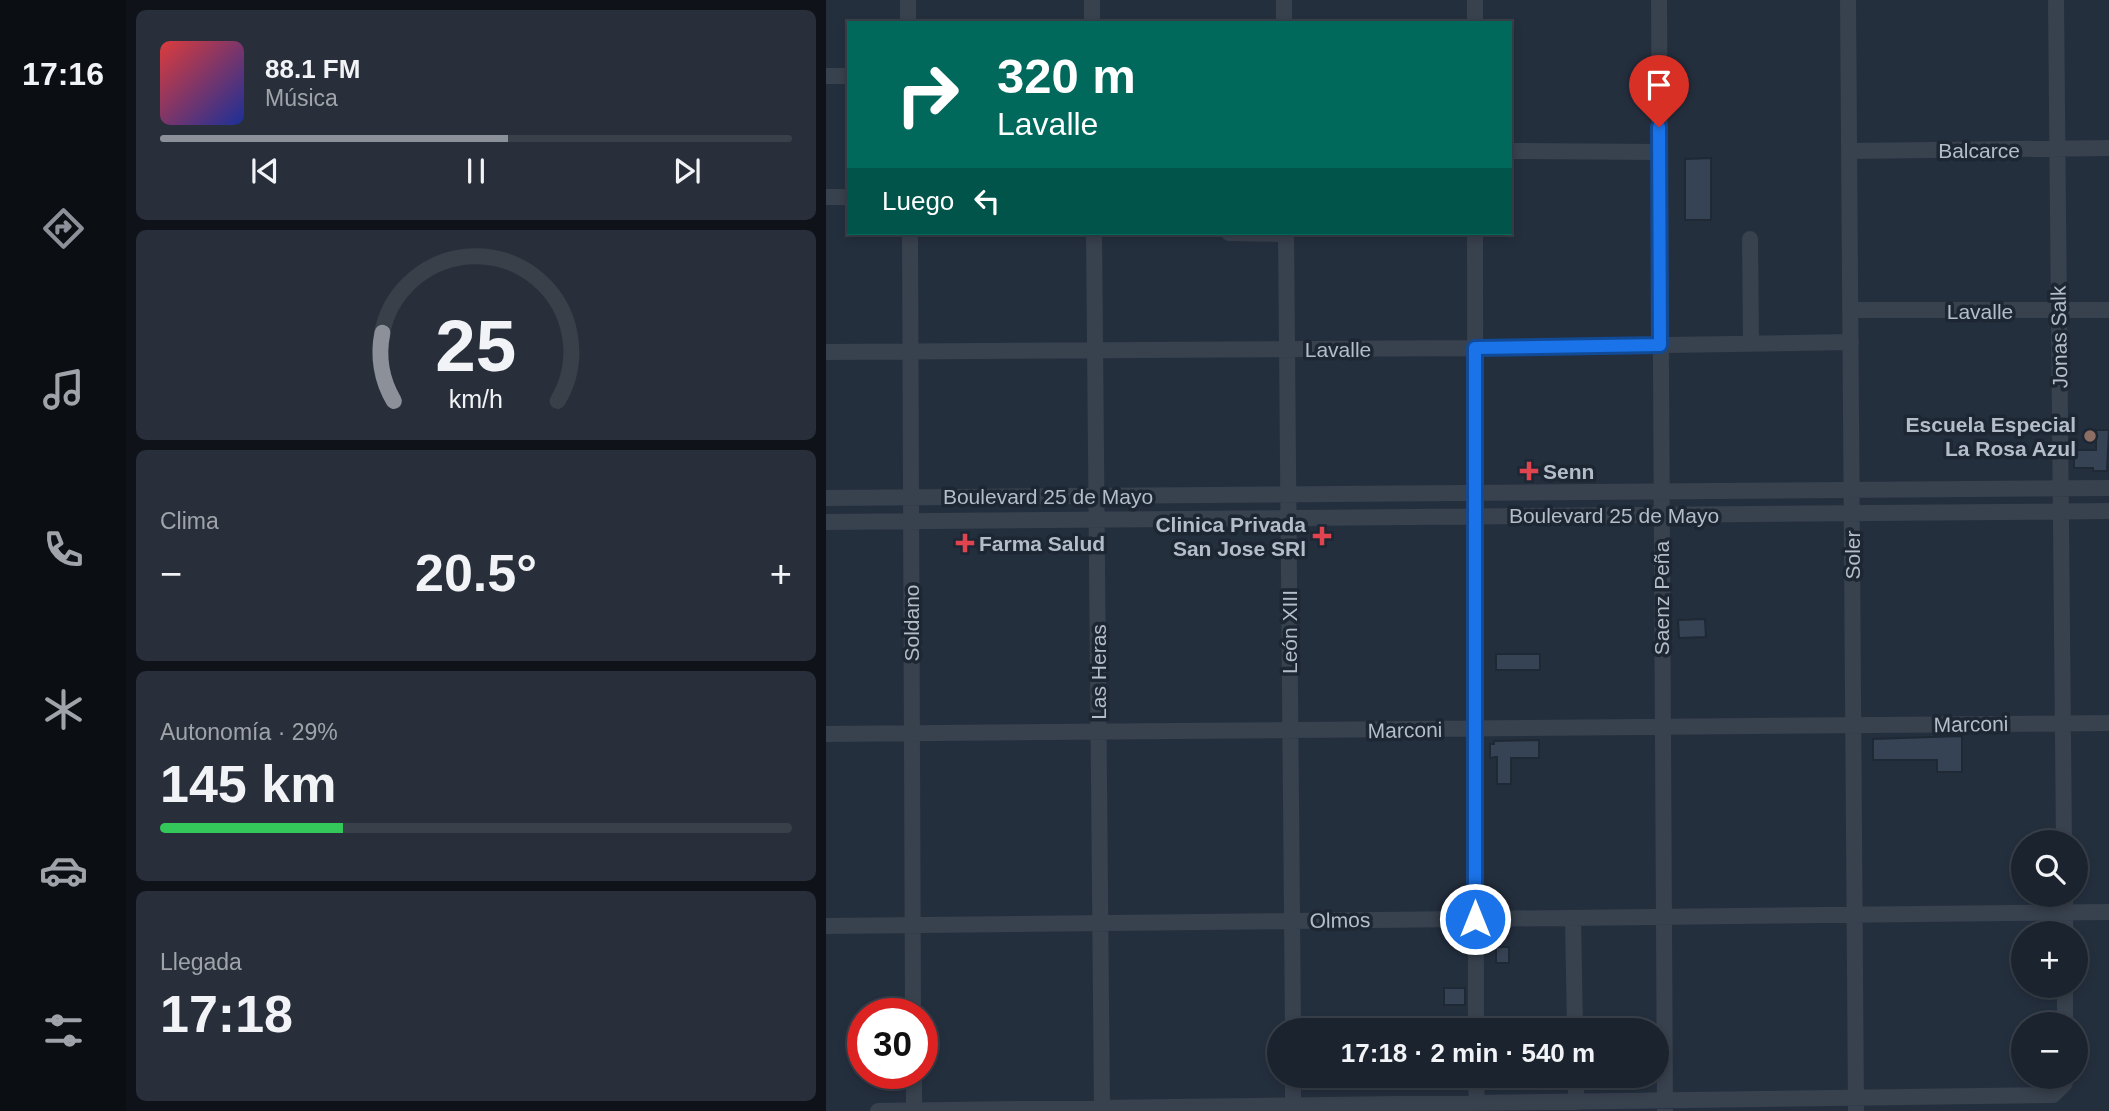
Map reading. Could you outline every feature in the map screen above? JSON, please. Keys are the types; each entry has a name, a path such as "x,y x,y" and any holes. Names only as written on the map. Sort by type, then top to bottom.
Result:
{"street":[{"path":"908,0 908,21"},
{"path":"1092,0 1092,21"},
{"path":"1284,0 1284,21"},
{"path":"1475,0 1475,21"},
{"name":"Saenz Peña","path":"1659,0 1665,1106"},
{"name":"Soler","path":"1848,0 1856,1105"},
{"name":"Jonas Salk","path":"2056,0 2064,830"},
{"path":"826,76 847,76"},
{"name":"Balcarce","path":"1849,150 2109,148"},
{"path":"1512,150 1659,152"},
{"path":"826,197 847,197"},
{"name":"Soldano","path":"909,235 913,998"},
{"name":"Las Heras","path":"1094,235 1102,1110"},
{"name":"León XIII","path":"1286,235 1293,1018"},
{"path":"1475,235 1476,1018"},
{"path":"1750,239 1751,344"},
{"name":"Lavalle","path":"1850,310 2109,310"},
{"name":"Lavalle","path":"826,352 1475,348 1851,342"},
{"name":"Boulevard 25 de Mayo","path":"826,498 2109,488"},
{"name":"Boulevard 25 de Mayo","path":"826,522 2109,511"},
{"name":"Marconi","path":"826,734 2109,723"},
{"path":"2065,907 2065,921"},
{"name":"Olmos","path":"826,926 2109,912"},
{"path":"1573,918 1575,1018"},
{"path":"1293,1088 1293,1108"},
{"path":"1476,1088 1477,1107"},
{"path":"1576,1088 1576,1102"},
{"path":"914,1089 914,1111"},
{"path":"878,1111 1477,1107 1576,1102 1665,1106 1856,1105 2053,1095 2058,1089"}],"building":[{"path":"1711,158 1711,220 1685,220 1685,159"},
{"path":"2096,430 2109,430 2107,471 2074,468 2074,450 2096,450"},
{"path":"1705,619 1706,637 1679,638 1678,620"},
{"path":"1496,654 1540,654 1540,670 1496,670"},
{"path":"1962,736 1962,772 1937,772 1937,760 1873,760 1873,739"},
{"path":"1539,740 1539,758 1511,758 1511,784 1497,784 1497,757 1490,758 1490,744 1494,744 1494,741"},
{"path":"1496,947 1509,947 1509,963 1496,963"},
{"path":"1444,988 1465,988 1465,1005 1444,1005"}],"place":[{"name":"Escuela Especial La Rosa Azul","path":"2090,436"},
{"name":"Senn","path":"1529,471"},
{"name":"Clinica Privada San Jose SRl","path":"1322,536"},
{"name":"Farma Salud","path":"965,543"}],"route":[{"path":"1475,919 1475,348 1660,345 1659,127"}]}
